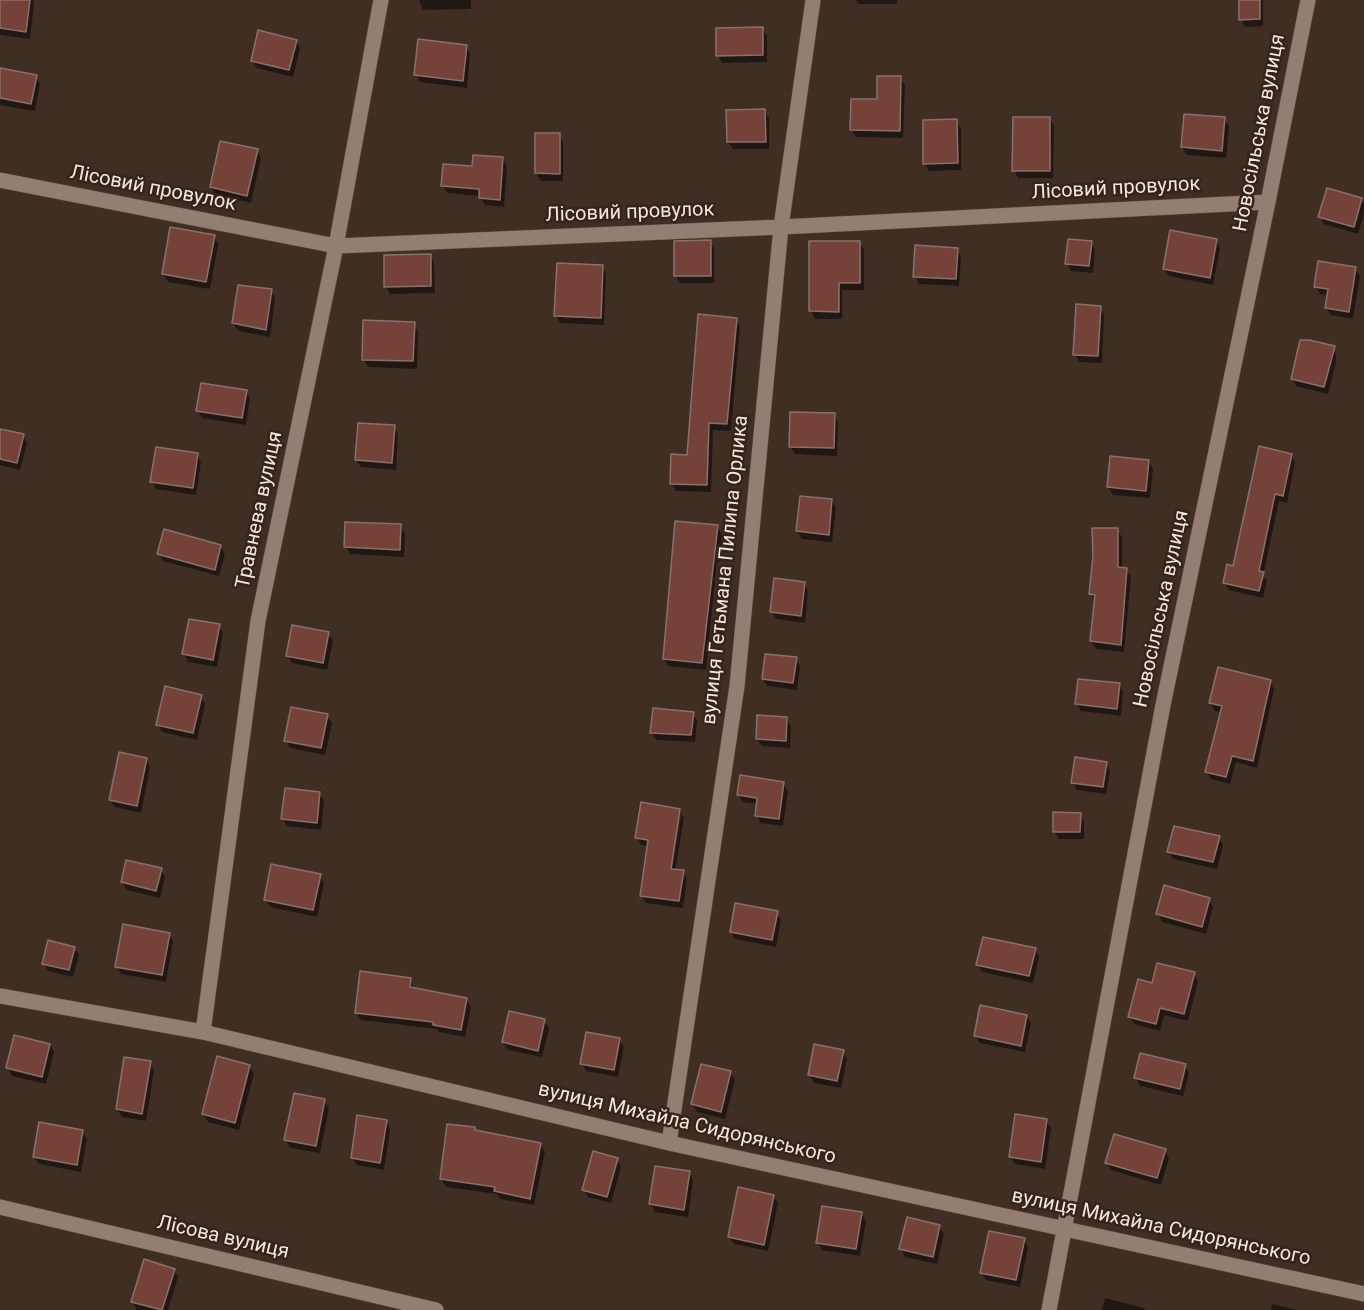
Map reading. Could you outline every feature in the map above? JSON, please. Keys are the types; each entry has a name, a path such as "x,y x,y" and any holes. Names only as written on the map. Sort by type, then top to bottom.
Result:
{"street":[{"name":"Травнева вулиця","path":"203,1032 258,621 336,246 381,0"},
{"name":"вулиця Гетьмана Пилипа Орлика","path":"669,1143 737,686 781,227 813,0"},
{"name":"Новосільська вулиця","path":"1065,1228 1163,705 1308,0"},
{"name":"Лісовий провулок","path":"0,180 336,246 781,227 1268,202"},
{"name":"вулиця Михайла Сидорянського","path":"0,996 203,1032 669,1143 1364,1294"},
{"name":"Лісова вулиця","path":"0,1207 436,1310"},
{"path":"1049,1310 1065,1228"}],"building":[{"path":"0,0 30,0 26,32 0,28"},
{"path":"1239,0 1260,0 1260,19 1239,20"},
{"path":"763,27 763,55 716,56 716,28"},
{"path":"258,30 297,40 289,70 251,61"},
{"path":"418,39 467,45 463,81 414,75"},
{"path":"0,68 37,75 31,104 0,98"},
{"path":"877,76 901,76 900,131 850,130 851,99 877,99"},
{"path":"765,109 766,142 727,142 726,110"},
{"path":"1184,114 1225,117 1222,151 1181,147"},
{"path":"1013,117 1050,117 1050,171 1012,171"},
{"path":"957,119 958,163 923,164 923,120"},
{"path":"535,133 560,133 560,174 535,173"},
{"path":"220,141 258,149 247,196 210,187"},
{"path":"473,155 503,157 500,200 479,198 479,189 441,186 443,164 472,166"},
{"path":"1327,188 1362,198 1354,227 1318,217"},
{"path":"170,227 215,235 206,282 162,274"},
{"path":"1170,230 1217,239 1210,278 1163,269"},
{"path":"1068,239 1092,241 1089,266 1065,264"},
{"path":"711,240 711,276 674,276 674,241"},
{"path":"809,241 860,241 860,283 839,283 839,312 809,311"},
{"path":"915,245 958,248 956,279 913,277"},
{"path":"431,254 431,286 384,287 384,255"},
{"path":"1318,261 1356,267 1349,312 1325,308 1328,289 1314,287"},
{"path":"557,263 603,265 601,318 554,316"},
{"path":"238,285 272,289 266,330 232,323"},
{"path":"1076,304 1101,306 1098,356 1073,355"},
{"path":"698,314 737,318 727,424 709,423 707,485 670,484 671,454 687,455"},
{"path":"363,320 415,322 413,361 362,360"},
{"path":"1300,340 1335,346 1324,387 1291,379"},
{"path":"201,383 247,390 242,418 196,411"},
{"path":"790,412 835,413 834,448 789,447"},
{"path":"358,423 395,425 392,463 355,460"},
{"path":"0,429 24,434 17,463 0,459"},
{"path":"1259,446 1292,454 1283,496 1275,494 1259,571 1264,572 1259,591 1223,583 1227,564 1233,566"},
{"path":"156,447 198,453 193,488 150,482"},
{"path":"1110,456 1149,460 1146,491 1107,487"},
{"path":"800,496 832,499 829,535 796,531"},
{"path":"675,521 718,525 702,663 663,659"},
{"path":"345,522 401,524 400,550 344,547"},
{"path":"1092,528 1118,528 1118,567 1127,568 1121,645 1090,641 1095,595 1089,594 1093,556"},
{"path":"164,529 221,545 215,570 157,554"},
{"path":"774,578 805,582 801,616 770,612"},
{"path":"189,619 220,624 213,660 182,654"},
{"path":"292,625 329,632 323,663 286,656"},
{"path":"765,654 797,657 793,683 762,679"},
{"path":"1218,667 1271,680 1253,761 1232,756 1226,777 1205,772 1222,706 1209,703"},
{"path":"1078,679 1120,683 1117,709 1075,704"},
{"path":"165,686 202,695 193,733 156,725"},
{"path":"291,707 328,714 321,748 284,741"},
{"path":"653,708 694,712 691,735 650,733"},
{"path":"757,715 787,717 786,741 756,739"},
{"path":"119,752 147,758 137,806 109,800"},
{"path":"1075,757 1107,762 1103,787 1071,783"},
{"path":"740,775 784,782 779,819 755,816 757,798 737,795"},
{"path":"285,788 320,792 317,823 281,819"},
{"path":"641,802 680,809 671,869 684,870 679,901 640,896 648,840 635,838"},
{"path":"1053,812 1081,813 1080,832 1053,832"},
{"path":"1174,826 1220,836 1213,862 1167,852"},
{"path":"126,860 162,868 156,891 121,882"},
{"path":"271,864 321,874 313,910 264,900"},
{"path":"1164,885 1210,898 1202,927 1156,914"},
{"path":"735,903 778,911 772,940 730,932"},
{"path":"123,924 170,933 162,975 115,967"},
{"path":"983,937 1036,948 1029,976 976,965"},
{"path":"48,940 75,947 69,970 42,964"},
{"path":"1157,963 1195,972 1184,1014 1160,1008 1156,1024 1128,1017 1138,979 1152,983"},
{"path":"360,971 411,978 410,987 467,998 461,1030 433,1025 433,1022 355,1013"},
{"path":"980,1005 1027,1015 1021,1046 974,1036"},
{"path":"509,1011 545,1019 538,1051 502,1042"},
{"path":"586,1032 620,1038 614,1070 580,1064"},
{"path":"14,1035 50,1044 42,1077 6,1068"},
{"path":"814,1044 844,1050 837,1081 808,1075"},
{"path":"1140,1053 1186,1064 1180,1089 1134,1078"},
{"path":"217,1056 250,1065 235,1123 202,1114"},
{"path":"124,1057 151,1061 142,1114 116,1109"},
{"path":"701,1064 731,1071 721,1112 691,1104"},
{"path":"294,1093 325,1099 316,1146 284,1140"},
{"path":"1015,1114 1047,1119 1041,1162 1009,1157"},
{"path":"357,1115 387,1120 380,1163 351,1158"},
{"path":"39,1122 83,1130 77,1165 33,1157"},
{"path":"447,1124 475,1127 475,1130 541,1143 530,1199 494,1191 495,1187 440,1179"},
{"path":"1114,1134 1166,1149 1157,1178 1105,1163"},
{"path":"593,1151 618,1158 607,1197 582,1190"},
{"path":"655,1166 690,1171 684,1210 649,1204"},
{"path":"738,1187 774,1195 764,1245 728,1237"},
{"path":"822,1206 862,1212 856,1249 816,1243"},
{"path":"907,1217 940,1225 933,1257 899,1249"},
{"path":"989,1231 1025,1238 1016,1280 980,1273"},
{"path":"144,1259 175,1269 162,1310 131,1302"}]}
